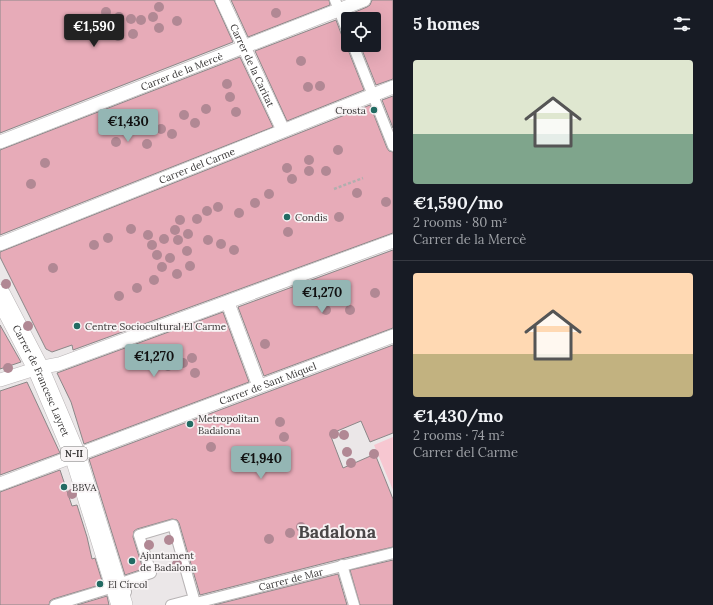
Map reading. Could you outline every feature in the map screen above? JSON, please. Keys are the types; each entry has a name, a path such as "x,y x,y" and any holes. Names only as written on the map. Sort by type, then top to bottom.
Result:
{"main road":[{"name":"Carrer de Francesc Layret","path":"0,295 38,368 74,455 119,596"}],"street":[{"name":"Carrer de la Caritat","path":"222,0 283,130"},
{"name":"Carrer de la Mercè","path":"0,142 244,47 337,5 364,0"},
{"path":"337,5 341,16"},
{"path":"356,52 393,146"},
{"name":"Carrer del Carme","path":"0,244 393,87"},
{"path":"0,380 38,368 59,364 393,241"},
{"path":"228,303 259,386"},
{"name":"Carrer de Sant Miquel","path":"0,484 393,336"},
{"path":"130,605 124,582 151,573 139,535 173,525 194,599 171,605"},
{"name":"Carrer de Mar","path":"188,605 393,553"},
{"path":"342,565 354,605"},
{"path":"55,605 119,596"}],"path":[{"path":"334,189 363,178"}],"shaded area":[{"path":"393,437 393,490 374,445"}],"building":[{"path":"0,0 214,0 233,42 0,133"},
{"path":"231,0 329,0 330,5 248,37"},
{"path":"372,0 393,0 393,79 376,85 363,52 381,52 381,12 355,12 370,5"},
{"path":"336,20 341,33 341,52 349,52 364,90 287,121 255,51"},
{"path":"240,57 273,127 0,235 0,150"},
{"path":"393,96 393,128 382,100"},
{"path":"370,105 387,148 389,151 393,152 393,233 73,350 72,345 52,352 46,349 0,257 0,252"},
{"path":"393,250 393,328 264,376 238,307"},
{"path":"223,312 249,382 84,444 71,402 57,373"},
{"path":"0,325 21,362 0,369"},
{"path":"393,345 393,433 370,442 361,421 330,434 343,468 375,454 393,499 393,547 200,595 179,523 177,520 172,519 134,531 133,537 143,569 125,575 89,459"},
{"path":"27,382 60,453 0,475 0,391"},
{"path":"60,470 72,506 77,505 92,559 95,558 103,584 53,599 50,601 49,605 0,605 0,492"},
{"path":"393,560 393,605 360,605 350,570"},
{"path":"338,574 347,605 214,605"},
{"path":"107,596 109,605 77,605"}],"place":[{"name":"Crosta","path":"374,110"},
{"name":"Condis","path":"287,217"},
{"name":"Centre Sociocultural El Carme","path":"77,326"},
{"name":"Metropolitan Badalona","path":"190,424"},
{"name":"BBVA","path":"64,487"},
{"name":"Ajuntament de Badalona","path":"132,561"},
{"name":"El Círcol","path":"100,584"}],"district":[{"name":"Badalona","path":"337,532"}]}
